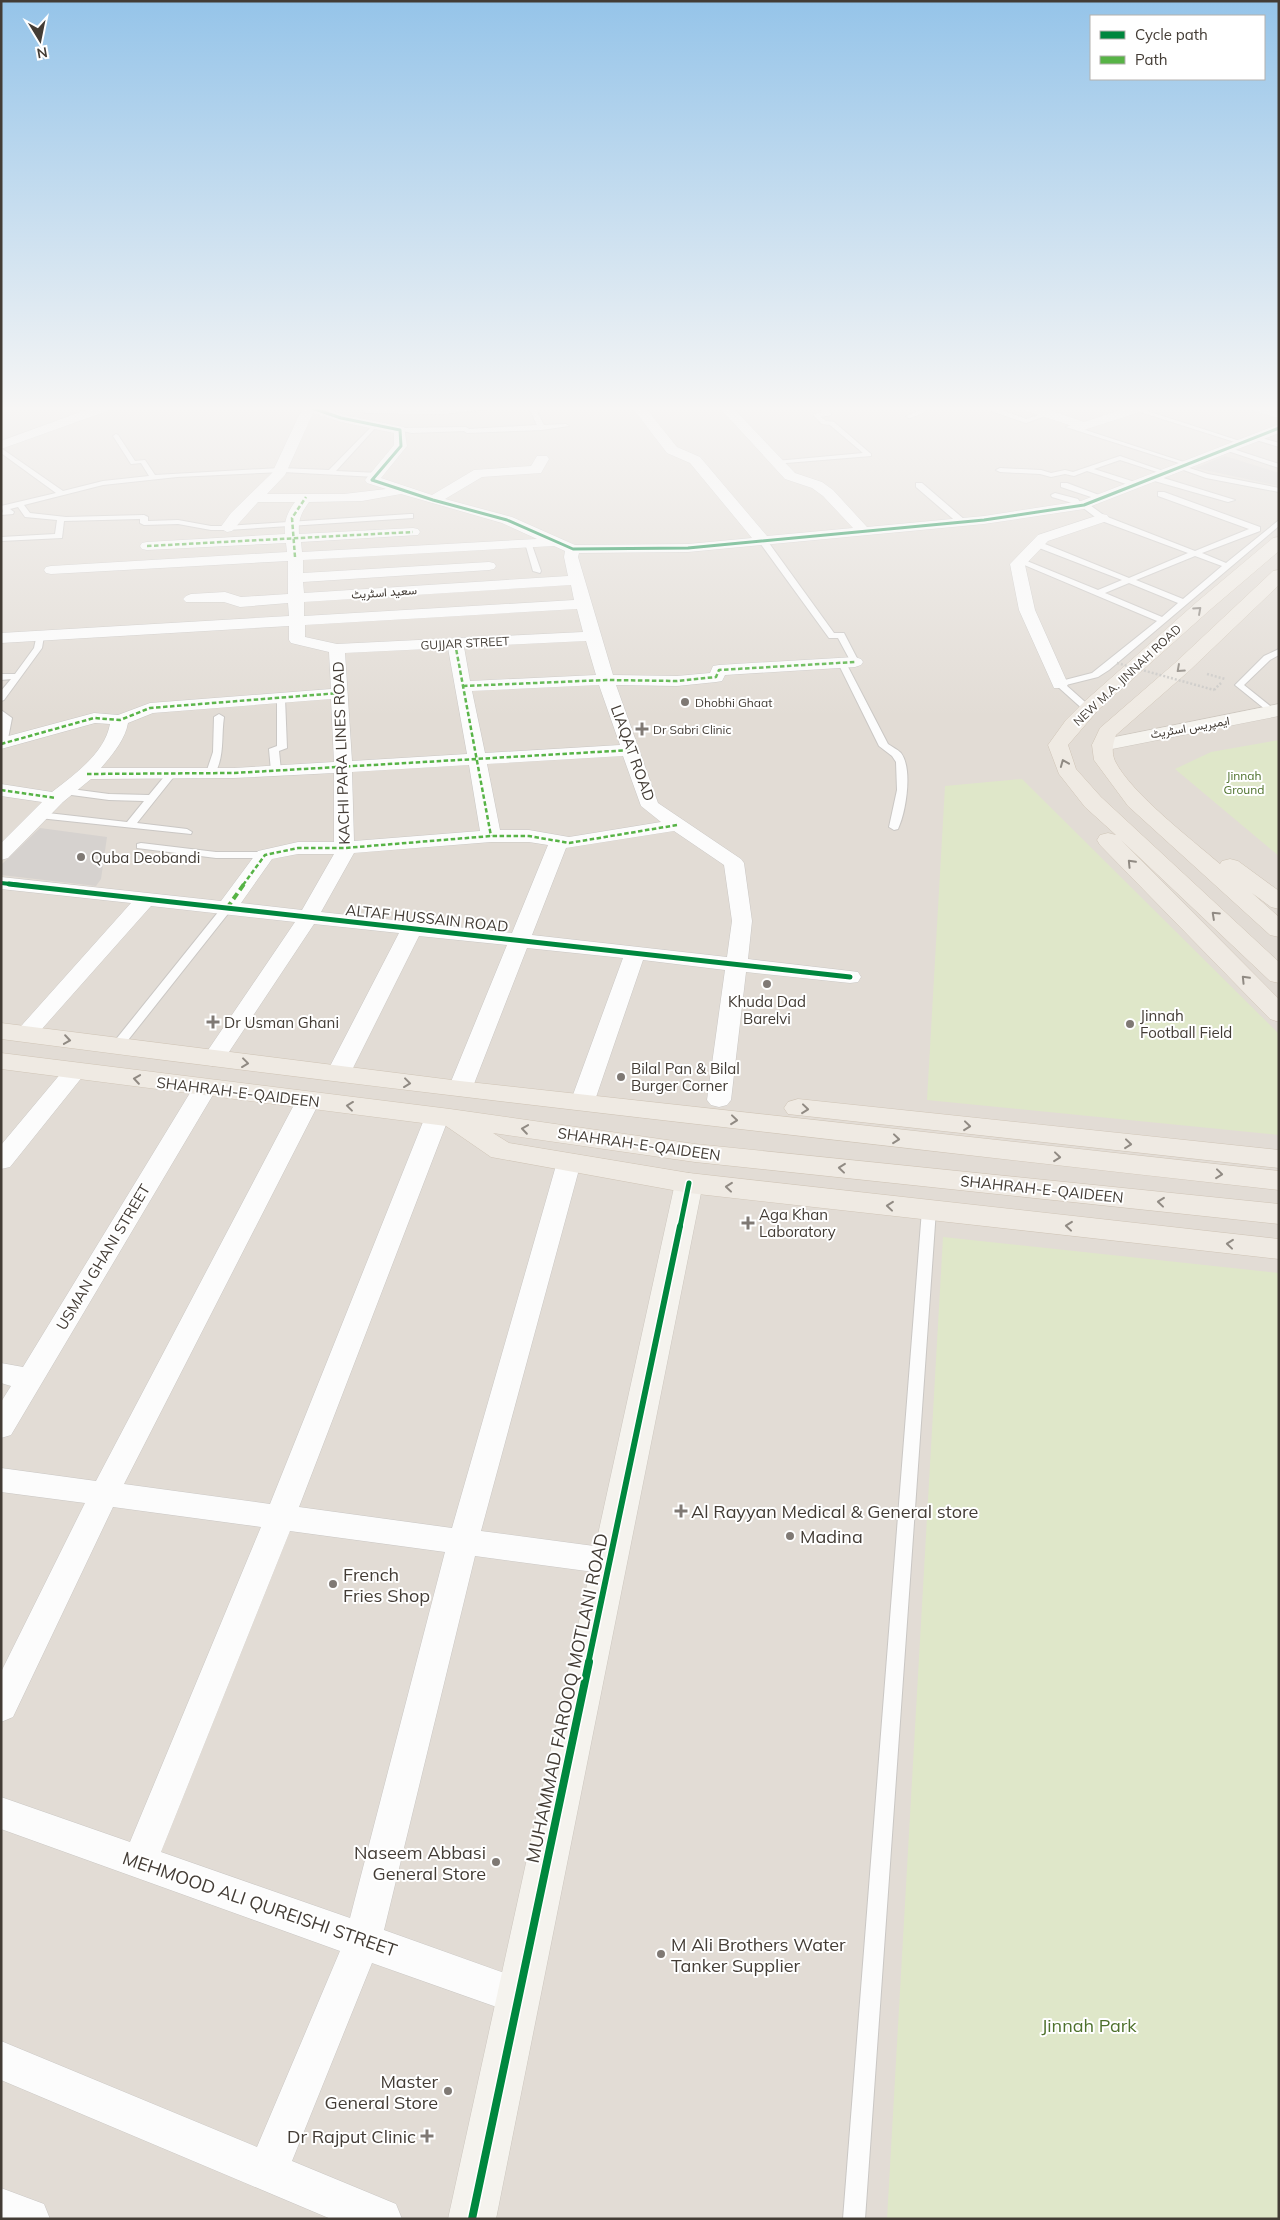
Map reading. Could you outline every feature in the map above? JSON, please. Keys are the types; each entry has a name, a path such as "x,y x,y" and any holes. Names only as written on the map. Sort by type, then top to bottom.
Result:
{"main road":[{"name":"NEW M.A. JINNAH ROAD","path":"1273,537 1233,578 1067,730 1058,745 1066,770 1093,802 1279,976"},
{"name":"NEW M.A. JINNAH ROAD","path":"1102,745 1107,732 1182,667 1279,576"},
{"path":"1102,745 1104,760 1136,801 1279,930"},
{"path":"1136,801 1279,902"},
{"path":"1093,802 1104,836 1279,1014"},
{"name":"SHAHRAH-E-QAIDEEN","path":"13,1032 213,1060 1279,1181"},
{"name":"SHAHRAH-E-QAIDEEN","path":"1,1061 444,1118 695,1153 1279,1214"},
{"path":"582,1103 719,1100 1279,1159"},
{"path":"444,1118 501,1151 689,1183 1279,1249"}],"street":[{"path":"227,528 243,510"},
{"path":"296,510 291,523 294,539 297,621"},
{"path":"410,510 415,551"},
{"path":"468,510 507,520 566,545"},
{"path":"737,510 763,541"},
{"path":"844,510 863,531"},
{"path":"51,570 528,544 688,548 962,522 1050,510"},
{"path":"1060,684 1027,610 1017,564 1044,538 1102,518"},
{"path":"147,546 412,532"},
{"name":"LIAQAT ROAD","path":"566,545 606,680 650,806 734,863 742,921 719,1100"},
{"path":"296,578 489,566"},
{"name":"سعید اسٹریٹ","path":"191,599 225,597 240,602 577,580"},
{"path":"1,638 583,604"},
{"name":"GUJJAR STREET","path":"297,621 297,640 337,649 594,636"},
{"path":"455,643 491,836"},
{"name":"KACHI PARA LINES ROAD","path":"213,1060 308,917 344,853 343,768 337,649"},
{"path":"463,686 606,680 677,680 716,677 719,670 848,662"},
{"path":"1,744 94,718 120,720 150,708 340,693"},
{"name":"ایمپریس اسٹریٹ","path":"1102,745 1200,727 1275,710"},
{"path":"1,854 60,795 87,774 108,748 118,730 120,720"},
{"path":"87,774 276,771 631,750"},
{"path":"1,790 60,795"},
{"path":"227,908 265,855 298,848 344,848 491,836 529,836 569,843 677,825"},
{"path":"460,1089 560,841"},
{"name":"ALTAF HUSSAIN ROAD","path":"1,883 850,977"},
{"path":"13,1032 146,899"},
{"path":"338,1074 412,929"},
{"path":"582,1103 635,954"},
{"path":"1,1161 75,1071"},
{"name":"USMAN GHANI STREET","path":"1,1427 205,1088"},
{"path":"1,1707 104,1494 308,1101"},
{"path":"140,1861 444,1118"},
{"path":"267,2171 363,1940 463,1542 569,1162"},
{"name":"MUHAMMAD FAROOQ MOTLANI ROAD","path":"472,2219 689,1183"},
{"path":"1,1373 29,1379"},
{"path":"1,1480 610,1561"},
{"name":"MEHMOOD ALI QUREISHI STREET","path":"1,1813 519,1996"},
{"path":"1,2060 381,2219"},
{"path":"1,2209 29,2219"}],"lane":[{"path":"1,513 10,512 6,510"},
{"path":"24,510 28,514 61,518 144,517 144,523 178,522 211,528 410,516"},
{"path":"948,510 962,522"},
{"path":"1089,510 1102,518 1228,566"},
{"path":"1202,510 1273,537"},
{"path":"1,540 58,536 61,518"},
{"path":"1060,684 1095,675 1114,662 1228,566 1273,537 1279,522"},
{"path":"1098,593 1255,529"},
{"path":"763,541 832,636 841,635 848,662 884,746 896,753 901,762 904,771 894,827"},
{"path":"528,544 537,571"},
{"path":"1037,544 1184,602"},
{"path":"1019,561 1163,620"},
{"path":"1,698 38,648 40,636"},
{"path":"1275,710 1239,685 1267,658 1279,652"},
{"path":"1,676 17,676"},
{"path":"1060,684 1088,710"},
{"path":"276,771 274,749 282,748 281,698"},
{"path":"1,713 7,718 1,744"},
{"path":"211,773 218,759 219,742 217,730 219,717"},
{"path":"130,825 171,774"},
{"path":"60,795 152,798"},
{"path":"39,815 186,832"},
{"path":"142,846 216,855 265,855"},
{"path":"116,1046 227,908"},
{"path":"854,2219 929,1210"}],"path":[{"path":"1117,663 1214,690"}],"shaded area":[{"path":"1,510 1279,510 1279,2219 1,2219"}],"green space":[{"name":"Jinnah Ground","path":"1279,740 1279,856 1175,769 1211,752"},
{"path":"1022,779 1279,1034 1279,1135 927,1100 945,786"},
{"name":"Jinnah Park","path":"943,1237 1279,1273 1279,2219 887,2219"}],"building":[{"name":"Quba Deobandi","path":"40,828 107,837 101,879 96,886 1,875 1,865"}],"marked path":[{"path":"295,557 292,518 298,510"},
{"path":"147,546 413,532"},
{"path":"455,643 491,836"},
{"path":"463,686 606,680 677,681 716,677 719,670 855,662"},
{"path":"1,744 94,718 120,720 150,708 339,693"},
{"path":"87,774 234,773 631,750"},
{"path":"1,790 56,798"},
{"path":"227,908 265,855 298,848 345,848 491,836 529,836 569,843 677,825"}],"cycle path":[{"path":"469,510 507,520 573,549 688,548 984,520 1053,510"},
{"path":"1,883 850,977"},
{"path":"472,2219 689,1183"}],"place":[{"name":"Dhobhi Ghaat","path":"685,702"},
{"name":"Dr Sabri Clinic","path":"642,729"},
{"name":"Quba Deobandi","path":"81,857"},
{"name":"Khuda Dad Barelvi","path":"767,984"},
{"name":"Dr Usman Ghani","path":"213,1022"},
{"name":"Jinnah Football Field","path":"1130,1024"},
{"name":"Bilal Pan & Bilal Burger Corner","path":"621,1077"},
{"name":"Aga Khan Laboratory","path":"748,1223"},
{"name":"Al Rayyan Medical & General store","path":"681,1511"},
{"name":"Madina","path":"790,1536"},
{"name":"French Fries Shop","path":"333,1584"},
{"name":"Naseem Abbasi General Store","path":"496,1862"},
{"name":"M Ali Brothers Water Tanker Supplier","path":"661,1954"},
{"name":"Master General Store","path":"448,2091"},
{"name":"Dr Rajput Clinic","path":"427,2136"}]}
